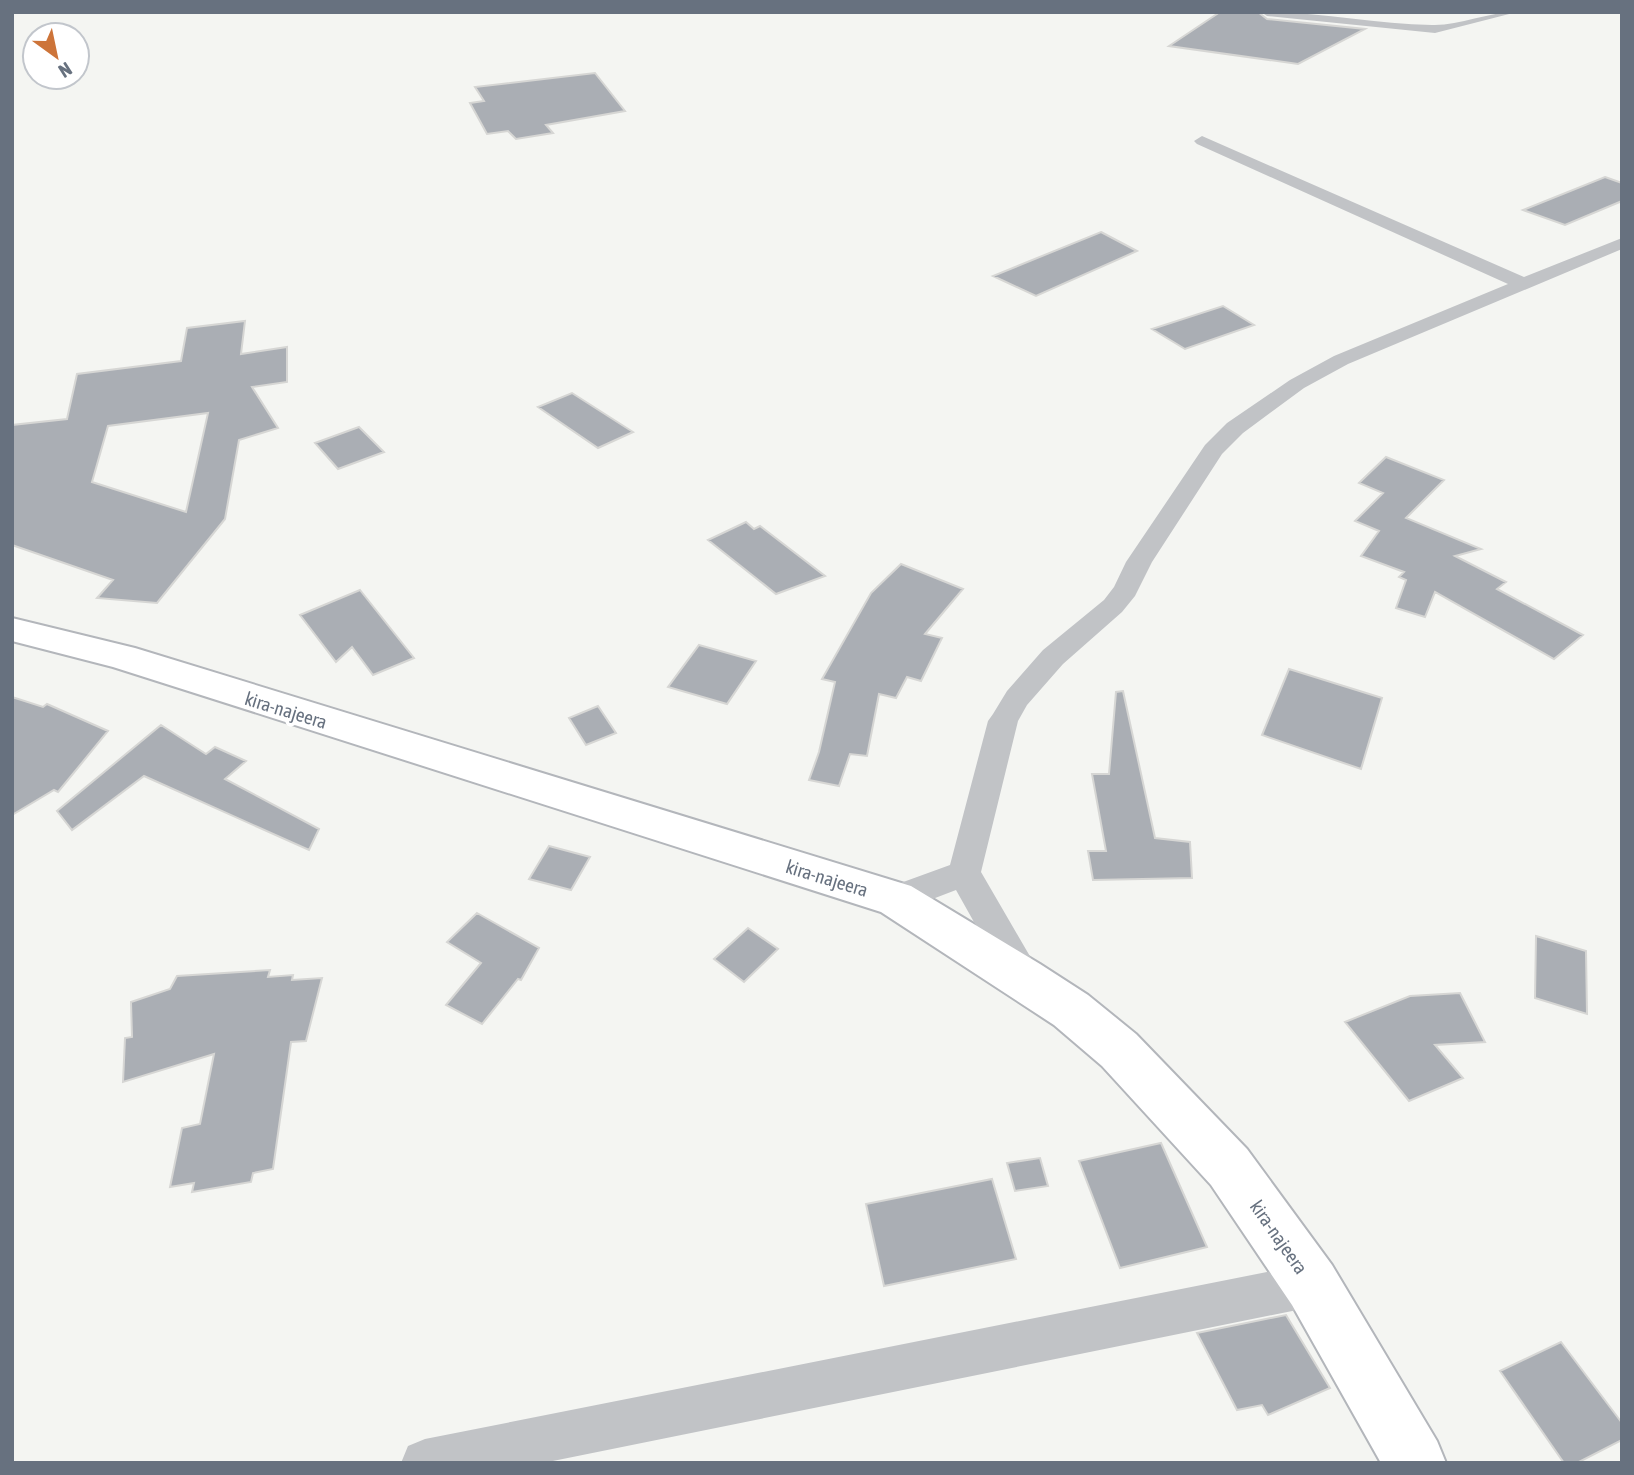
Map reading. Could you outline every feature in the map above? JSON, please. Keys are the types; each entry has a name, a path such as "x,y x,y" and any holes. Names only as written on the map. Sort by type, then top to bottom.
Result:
{"street":[{"path":"1267,12 1435,29 1511,12"},
{"path":"1202,141 1522,283"},
{"path":"1024,978 964,873 1003,721 1017,698 1053,657 1113,606 1126,590 1139,562 1213,450 1264,405 1340,360 1622,243"},
{"name":"kira-najeera","path":"12,629 122,657 896,899 1024,978 1090,1026 1154,1085 1229,1167 1312,1285 1415,1463"},
{"path":"896,899 964,873"},
{"path":"425,1463 1312,1285"}],"building":[{"path":"1220,12 1258,12 1267,19 1365,29 1298,64 1169,46"},
{"path":"595,73 625,111 546,125 553,133 516,139 508,131 487,134 470,103 484,101 475,87"},
{"path":"1605,177 1622,183 1622,201 1565,225 1523,210"},
{"path":"1101,232 1137,251 1036,296 993,276"},
{"path":"1223,306 1254,325 1185,349 1152,329"},
{"path":"245,321 241,354 287,347 287,382 252,387 278,428 239,440 225,519 157,603 97,598 113,580 12,545 12,425 67,419 77,374 181,361 187,328","holes":["208,413 186,512 92,482 108,426"]},
{"path":"572,393 633,432 598,448 538,407"},
{"path":"359,427 384,452 338,469 315,443"},
{"path":"1386,457 1444,480 1406,518 1481,549 1455,556 1506,582 1497,589 1583,635 1554,659 1435,592 1425,617 1396,608 1406,580 1399,577 1404,572 1361,556 1379,531 1355,521 1383,493 1359,483"},
{"path":"746,522 754,529 760,526 825,576 776,594 708,540"},
{"path":"901,564 963,589 925,634 942,638 921,681 907,677 896,698 879,694 867,756 850,754 839,786 809,780 819,752 835,682 822,679 871,593"},
{"path":"360,590 414,658 373,675 352,647 336,662 300,615"},
{"path":"699,645 756,661 727,704 668,687"},
{"path":"1289,669 1382,698 1361,769 1262,735"},
{"path":"1123,691 1155,838 1190,842 1192,878 1093,880 1088,851 1106,851 1092,774 1109,774 1116,692"},
{"path":"12,697 43,707 47,704 108,731 58,792 54,790 12,815"},
{"path":"598,706 616,733 586,745 569,718"},
{"path":"161,725 206,754 215,747 246,761 225,779 319,829 309,850 144,776 72,830 57,811"},
{"path":"549,846 590,857 571,890 529,879"},
{"path":"477,913 539,948 521,980 518,979 482,1024 446,1005 481,963 447,942"},
{"path":"748,928 778,949 744,982 714,959"},
{"path":"1536,936 1586,951 1587,1014 1535,998"},
{"path":"270,970 268,977 293,975 292,980 322,978 306,1041 291,1042 273,1169 253,1173 251,1182 192,1192 194,1183 170,1187 182,1128 200,1124 214,1054 123,1082 125,1038 132,1037 131,1002 170,989 177,976"},
{"path":"1460,993 1485,1042 1435,1045 1463,1078 1409,1101 1345,1022 1410,996"},
{"path":"1161,1143 1207,1247 1120,1268 1079,1161"},
{"path":"1040,1158 1048,1186 1015,1191 1007,1163"},
{"path":"992,1179 1016,1259 884,1286 866,1204"},
{"path":"1286,1315 1330,1388 1268,1415 1262,1405 1237,1410 1197,1333"},
{"path":"1561,1342 1622,1423 1622,1440 1577,1463 1564,1463 1500,1371"}]}
